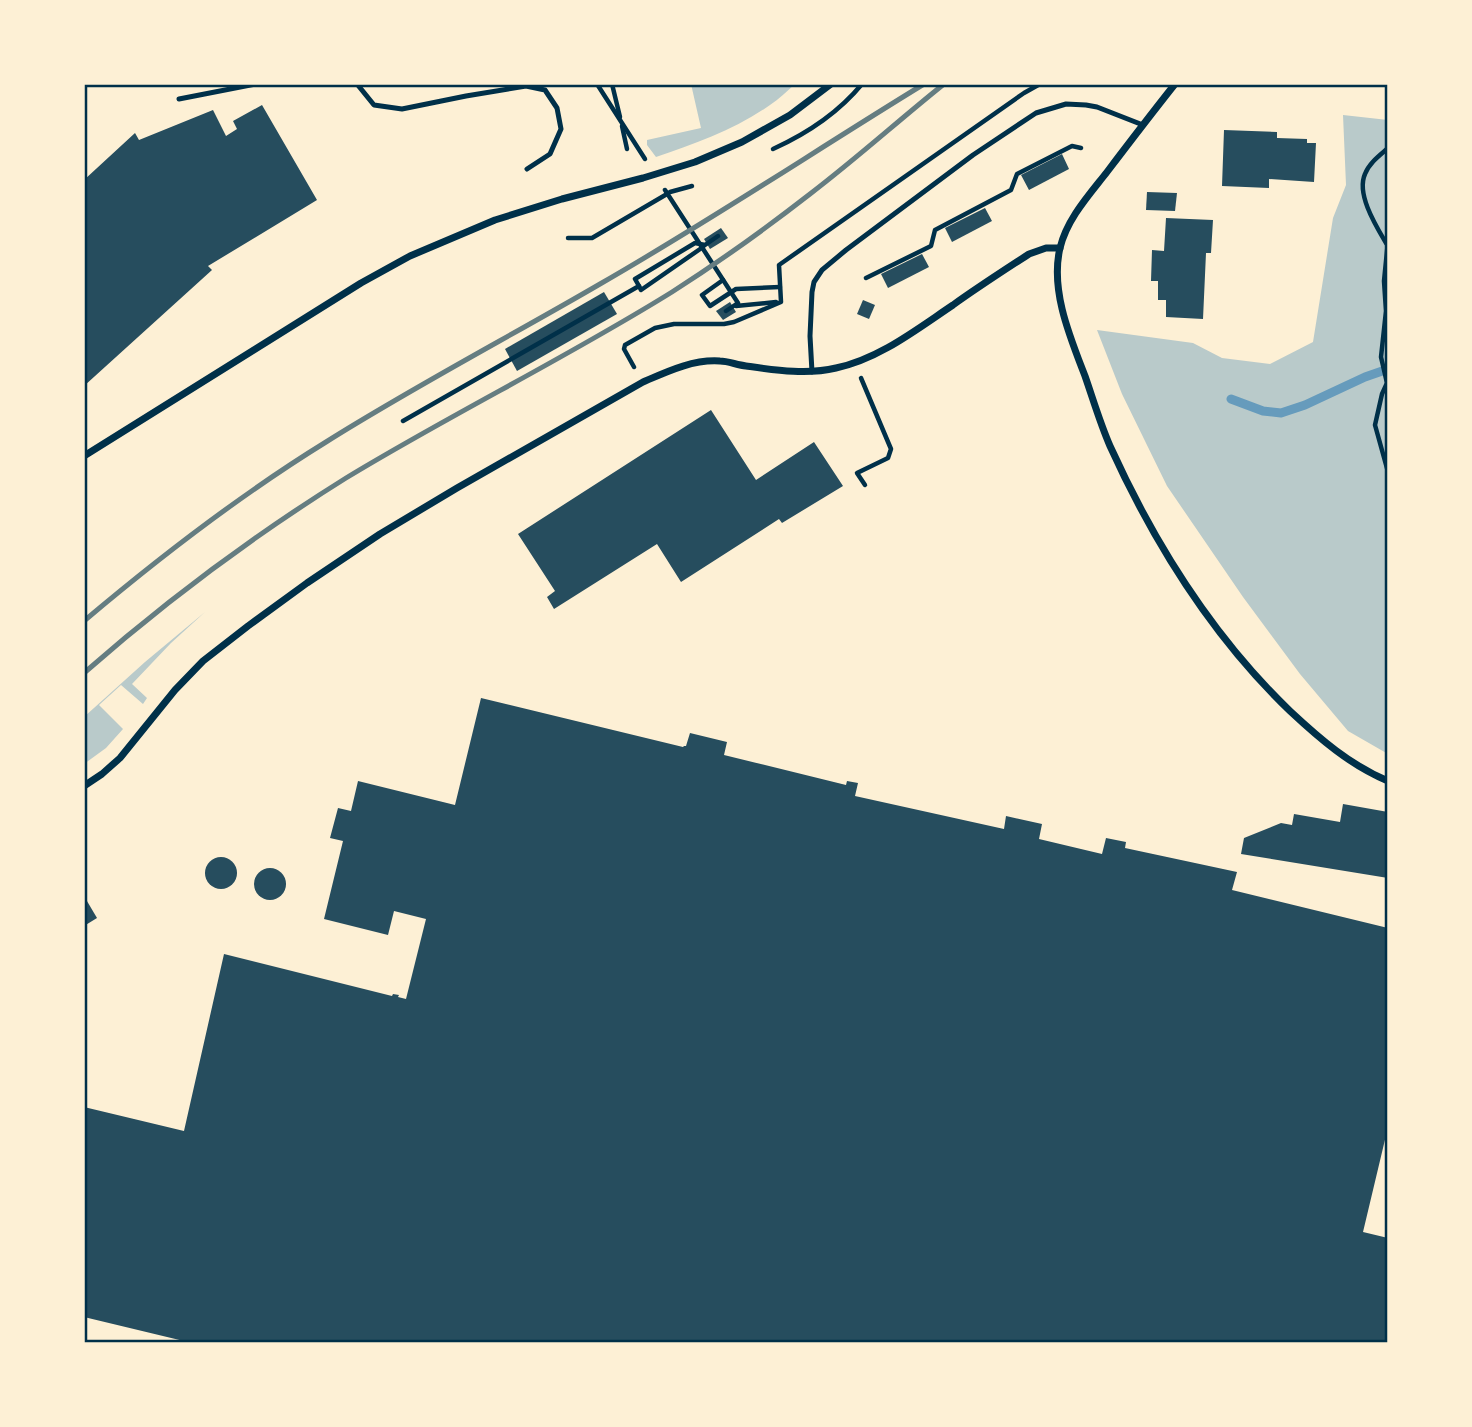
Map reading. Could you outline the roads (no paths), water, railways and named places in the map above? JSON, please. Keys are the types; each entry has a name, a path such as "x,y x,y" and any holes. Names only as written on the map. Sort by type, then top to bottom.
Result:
{"street":[{"path":"84,456 361,283 410,256 495,220 695,162 742,142 790,115 831,84"},
{"path":"1175,84 1073,218 1060,248 1060,299 1071,339 1109,444 1144,515 1186,585 1224,638 1264,685 1325,743 1369,773 1388,781"},
{"path":"84,786 120,758 202,661 267,611 380,534 643,382 692,364 721,360 743,366 812,372 837,368 875,354 912,333 1029,254 1046,248 1060,248"}],"lane":[{"path":"179,99 256,84"},
{"path":"357,84 374,105 402,109 526,86 545,90 557,108 561,129 550,154 527,169"},
{"path":"812,372 812,292 814,282 822,270 973,155 1037,113 1066,104 1086,104 1143,125"}],"waterway":[{"path":"1231,399 1263,411 1281,413 1388,369"}],"railway":[{"path":"84,621 202,527 294,462 394,401 641,260 924,84"},
{"path":"84,673 146,620 211,570 311,500 386,454 591,340 707,269 827,181 944,84"}]}
